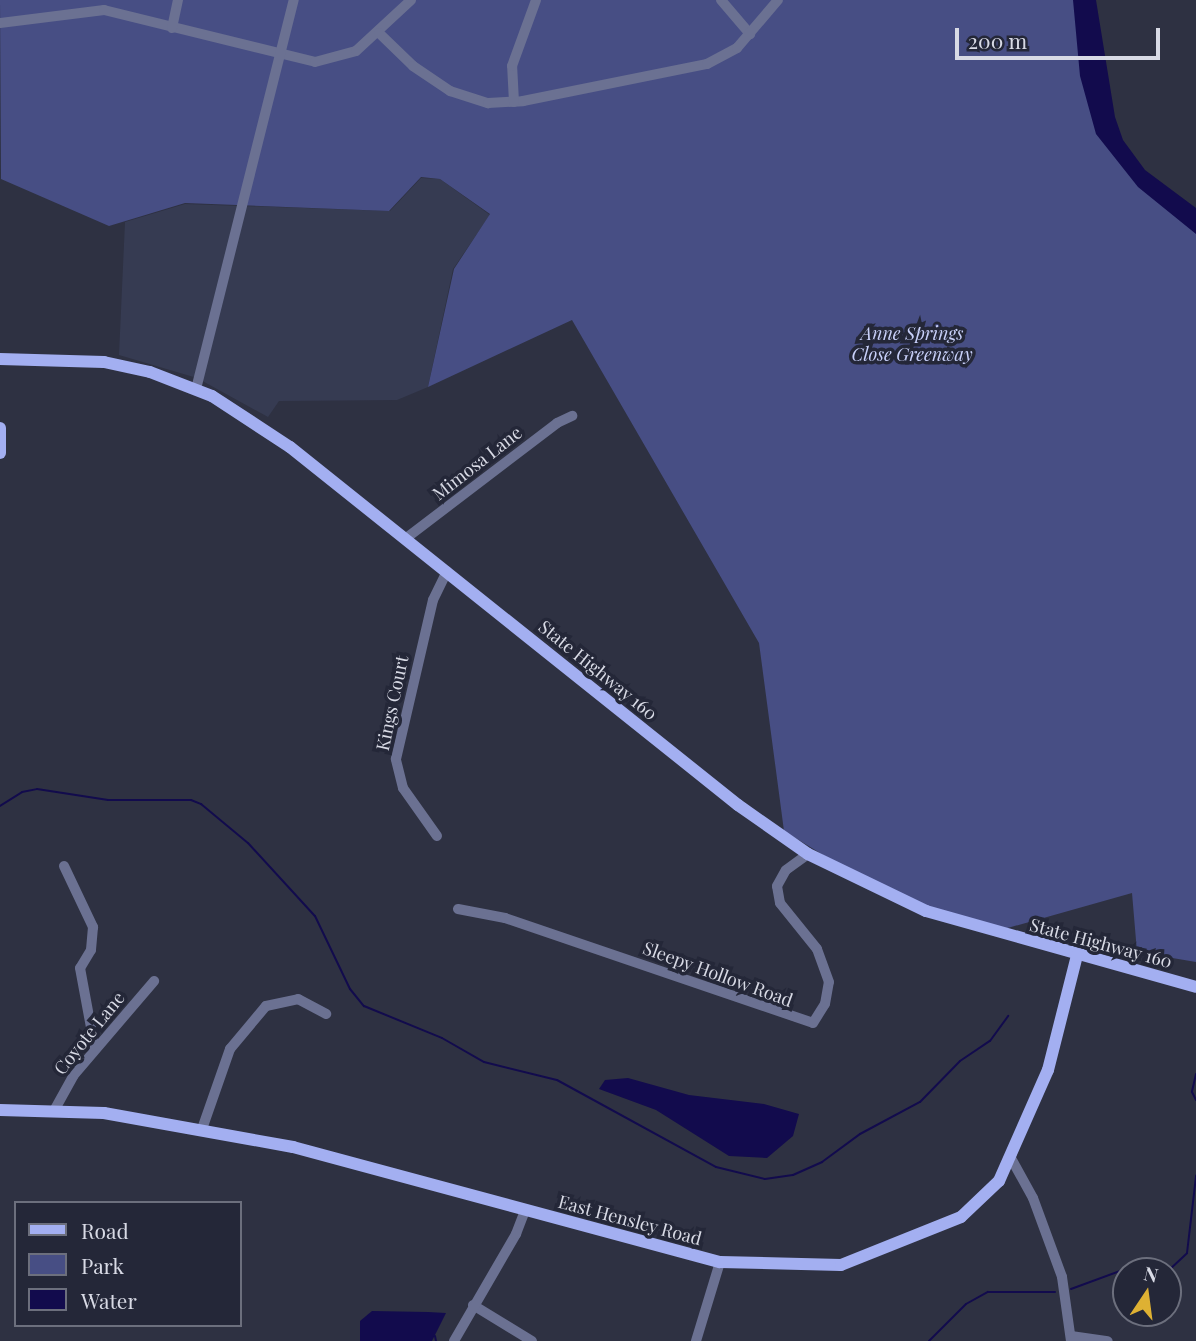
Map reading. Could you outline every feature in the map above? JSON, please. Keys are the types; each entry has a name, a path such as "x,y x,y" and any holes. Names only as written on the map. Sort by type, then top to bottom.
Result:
{"main road":[{"name":"State Highway 160","path":"0,359 103,362 196,389 276,436 737,805 808,854 926,911 1196,987"},
{"path":"0,428 0,453"},
{"name":"East Hensley Road","path":"0,1110 55,1109 202,1129 305,1150 720,1262 830,1266 867,1257 961,1217 977,1206 1012,1160 1048,1070 1077,955"}],"street":[{"path":"172,28 178,0"},
{"path":"196,389 294,0"},
{"path":"0,23 92,10 299,61 335,59 356,51 379,33 411,0"},
{"path":"514,102 512,66 536,0"},
{"path":"721,0 750,34"},
{"path":"379,33 414,66 450,90 488,103 514,102 708,64 737,48 778,0"},
{"name":"Mimosa Lane","path":"405,539 557,423 572,416"},
{"name":"Kings Court","path":"437,836 403,788 396,759 432,600 447,571"},
{"name":"Sleepy Hollow Road","path":"458,909 505,918 813,1023 825,1004 829,982 817,949 780,903 777,886 786,870 808,854"},
{"path":"64,866 93,927 91,950 80,968 95,1049"},
{"name":"Coyote Lane","path":"55,1109 73,1076 154,981"},
{"path":"202,1129 230,1049 266,1006 298,999 326,1014"},
{"path":"1012,1160 1051,1243 1062,1277 1071,1339 1108,1341"},
{"path":"454,1341 516,1234 525,1210"},
{"path":"696,1341 720,1262"},
{"path":"473,1305 532,1341"}],"shaded area":[{"path":"421,178 440,179 490,215 453,269 428,387 397,400 279,401 268,417 197,378 119,355 125,222 185,204 390,211"}],"green space":[{"name":"Anne Springs Close Greenway","path":"0,0 1084,0 1113,143 1196,220 1196,962 1137,952 1132,893 1004,929 927,907 856,875 784,831 759,643 572,320 428,387 454,269 490,214 440,179 421,177 389,211 185,203 109,226 1,179"}],"water":[{"path":"1073,0 1096,0 1115,117 1123,140 1145,170 1196,208 1196,234 1138,187 1096,134 1080,76"},
{"path":"628,1078 689,1095 764,1104 799,1114 793,1136 767,1158 729,1156 656,1110 599,1089 605,1080"},
{"path":"372,1311 446,1313 432,1341 360,1341 360,1321"}],"waterway":[{"path":"0,806 22,792 37,789 108,800 191,800 201,804 248,843 315,916 350,989 364,1006 442,1038 484,1062 557,1080 716,1167 765,1179 793,1175 822,1162 860,1134 920,1102 960,1061 990,1041 1008,1016"},
{"path":"1196,1074 1192,1092 1196,1100"},
{"path":"1182,1258 1187,1253 1196,1176"},
{"path":"1071,1289 1112,1274"},
{"path":"929,1341 966,1304 988,1292 1055,1292"},
{"path":"435,1336 436,1341"}]}
